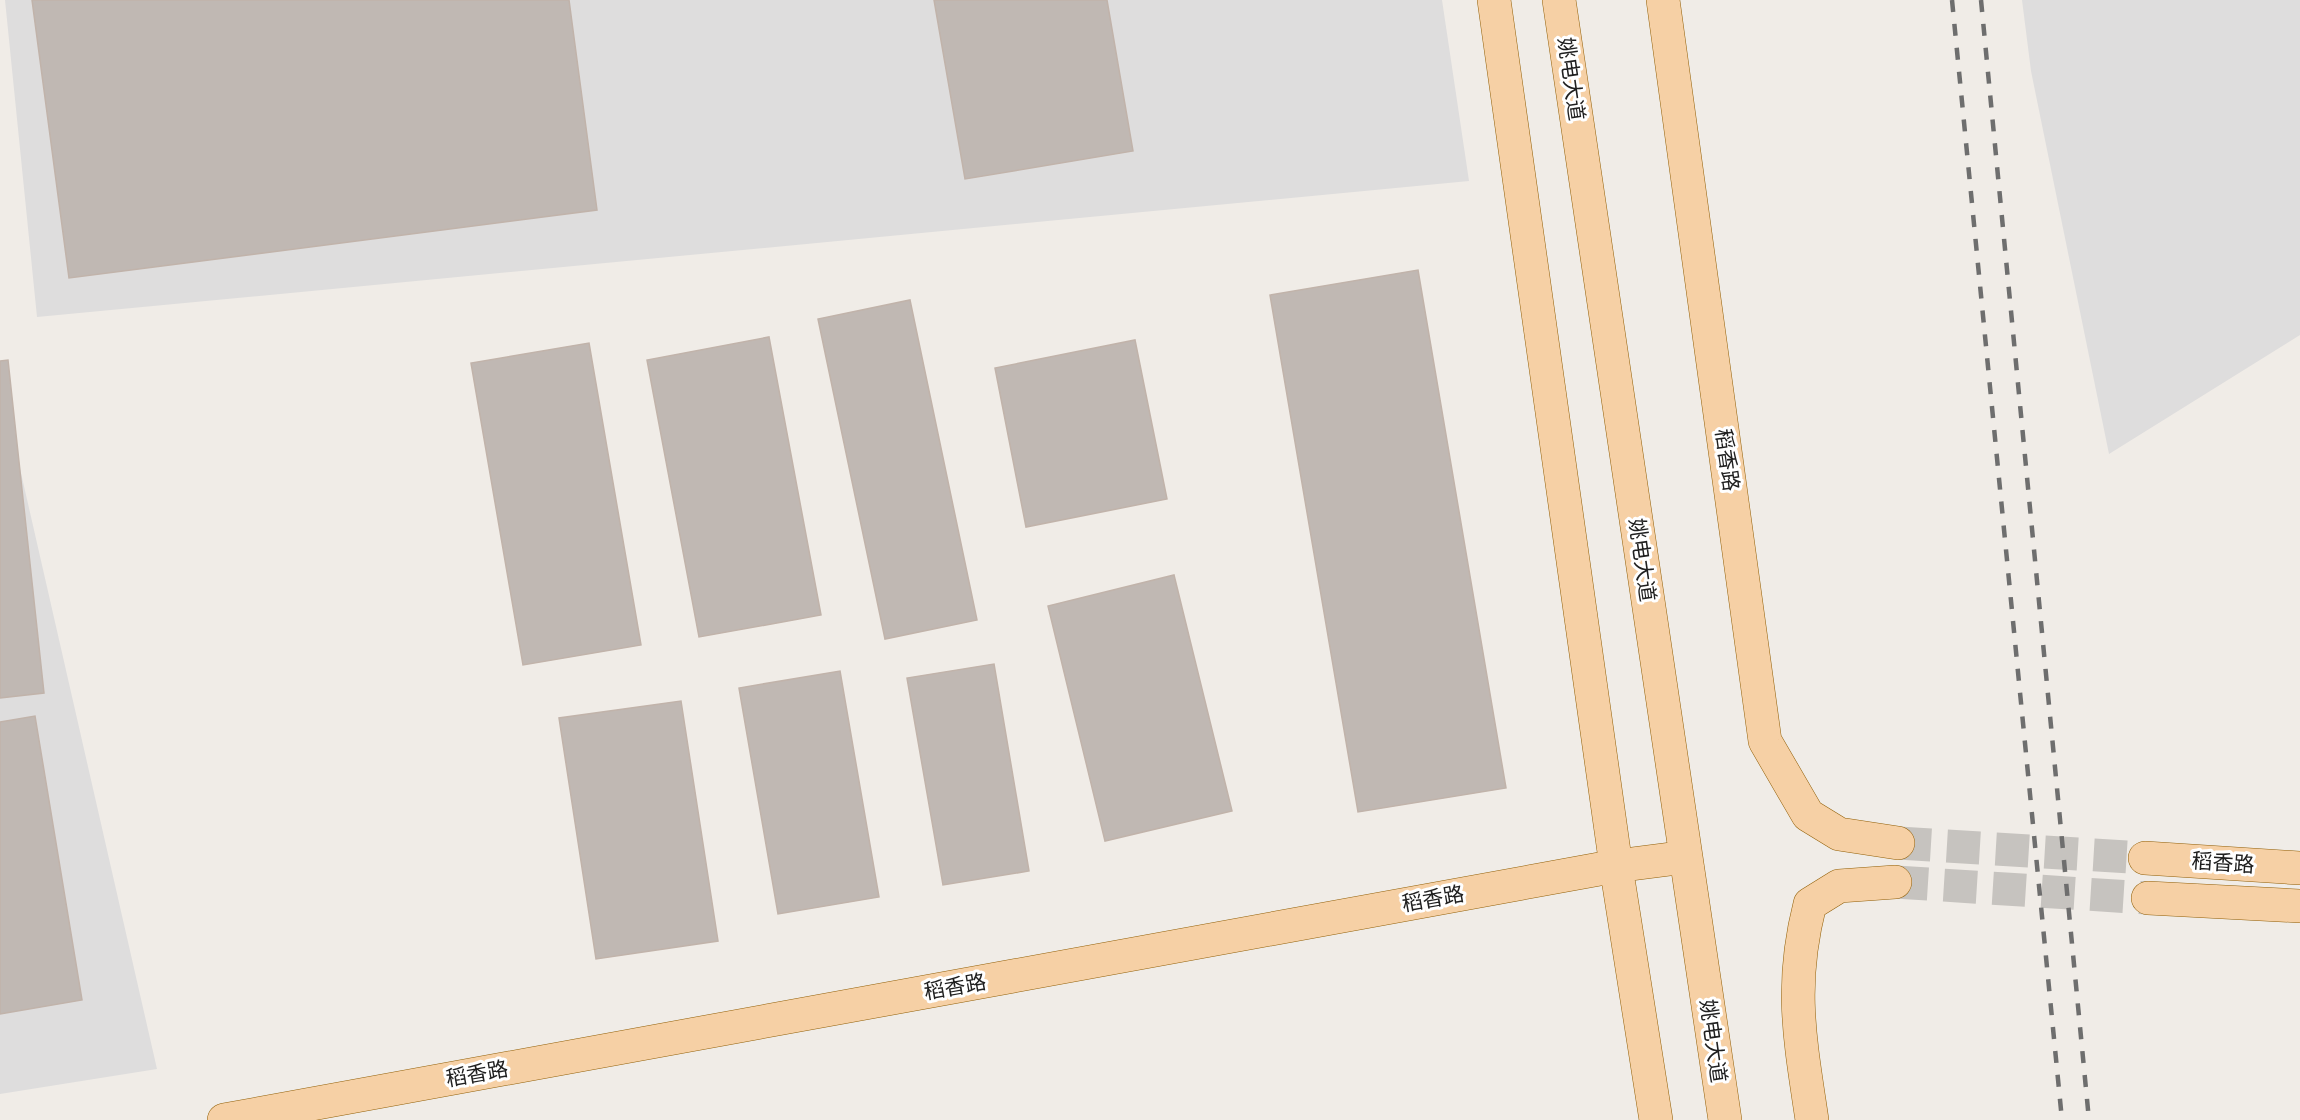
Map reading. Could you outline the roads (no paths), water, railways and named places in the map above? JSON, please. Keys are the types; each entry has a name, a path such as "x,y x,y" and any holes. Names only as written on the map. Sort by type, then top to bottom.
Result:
{"main road":[{"path":"1494,0 1616,866 1656,1120"},
{"name":"姚电大道","path":"1559,0 1725,1120"},
{"name":"稻香路","path":"1663,0 1766,741 1808,815 1839,834 1898,843"},
{"name":"稻香路","path":"224,1120 1616,866 1686,857"},
{"name":"稻香路","path":"2145,858 2300,867"},
{"path":"1812,1120 1798,1026 1796,982 1801,939 1810,904 1839,886 1895,882"},
{"name":"稻香路","path":"2148,898 2300,906"}],"tunnel":[{"path":"1898,843 2145,858"},
{"path":"1895,882 2148,898"}],"railway":[{"path":"1952,0 2062,1120"},
{"path":"1981,0 2089,1120"}]}
